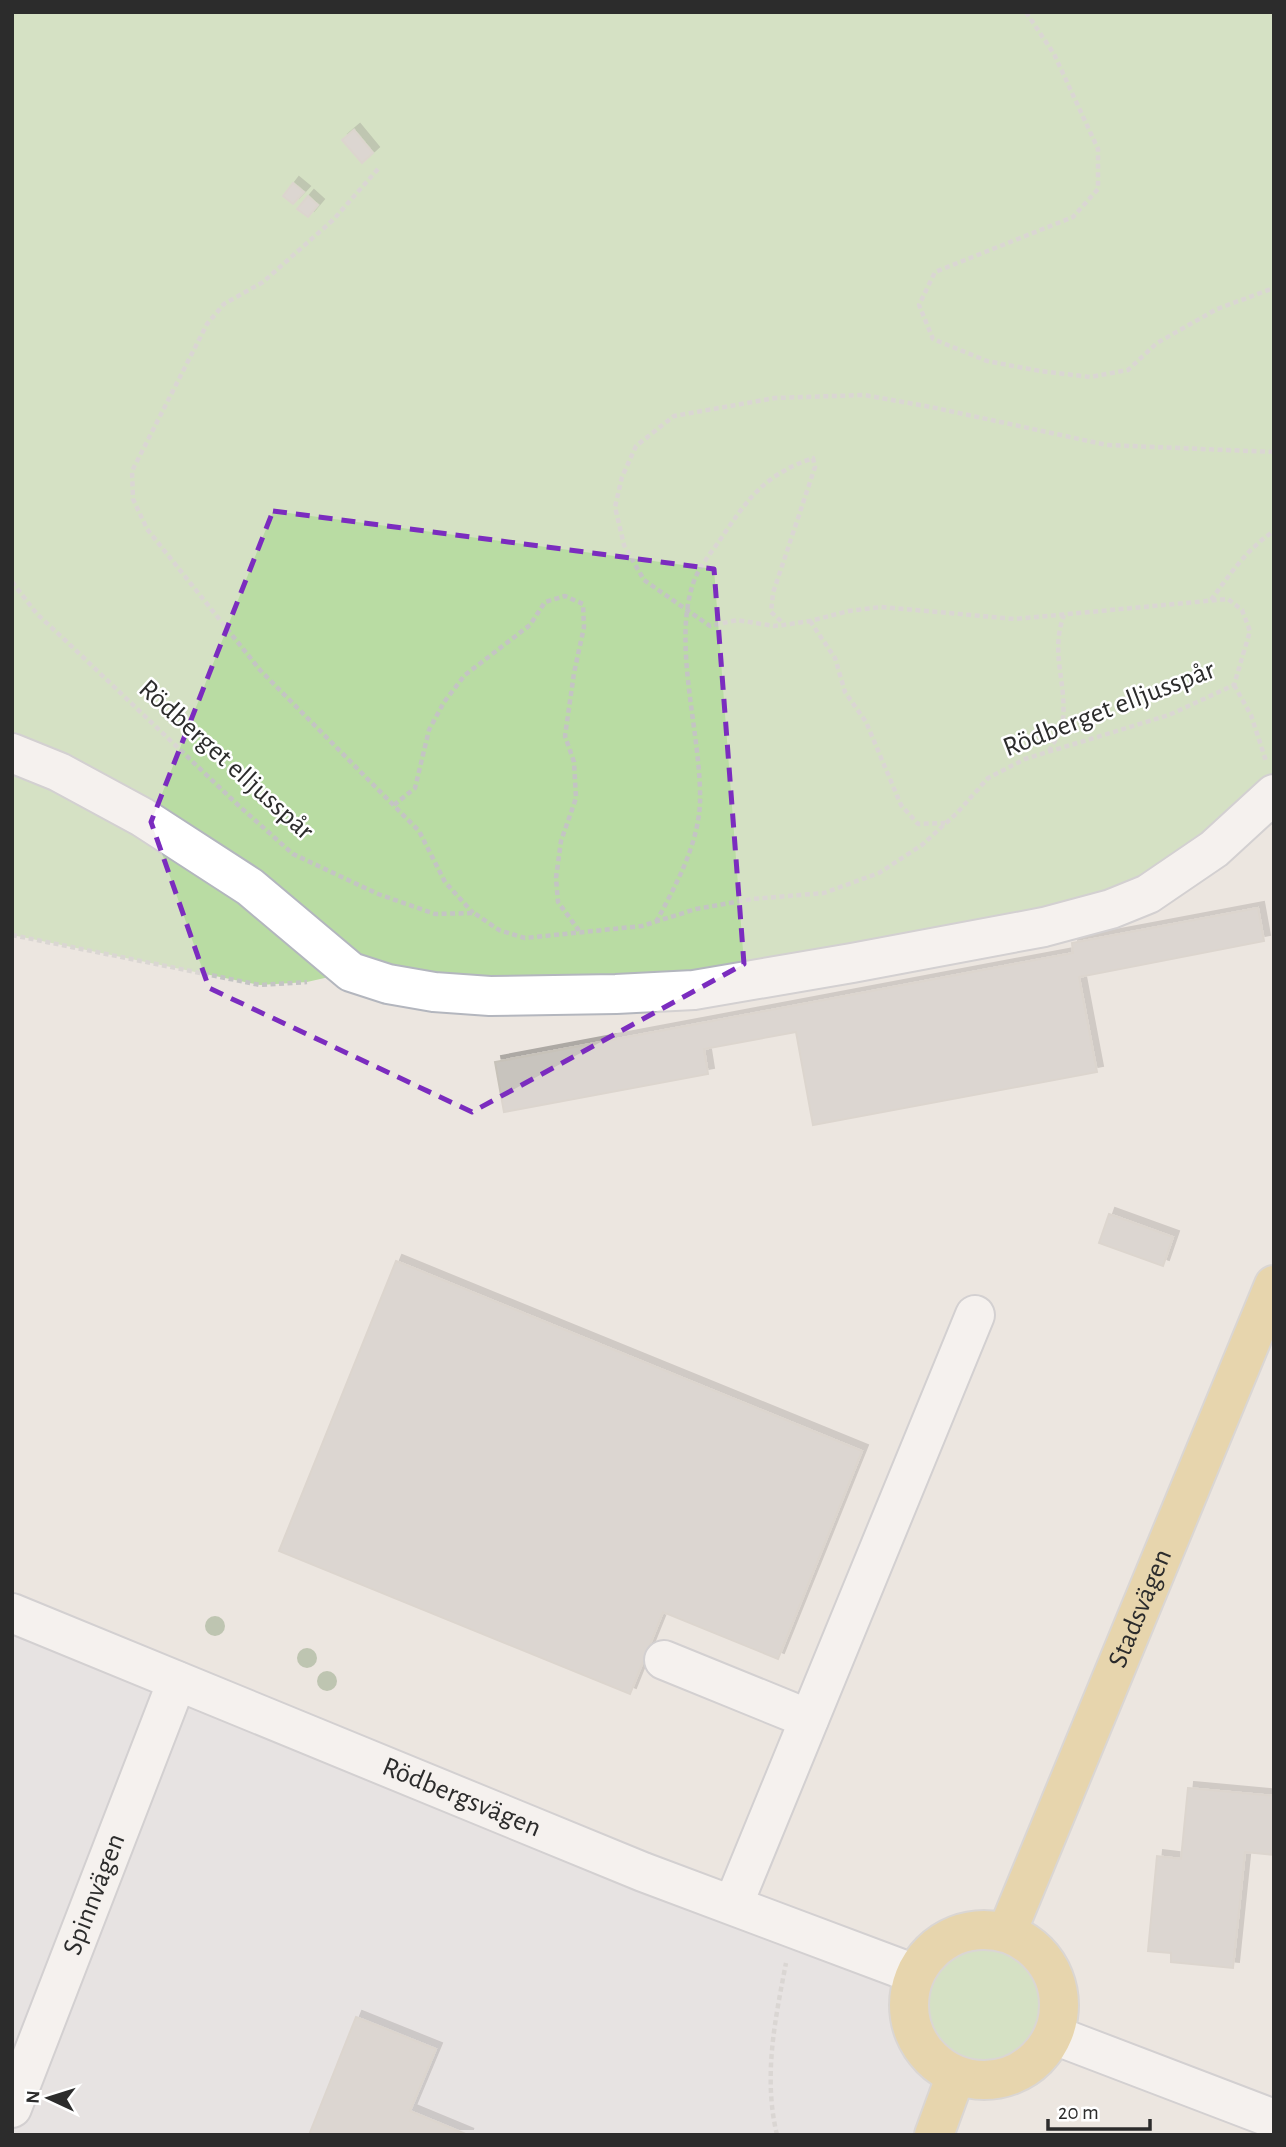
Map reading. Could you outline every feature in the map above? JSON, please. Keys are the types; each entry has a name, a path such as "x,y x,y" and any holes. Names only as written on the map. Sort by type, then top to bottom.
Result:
{"main road":[{"name":"Stadsvägen","path":"1007,1932 1274,1285"},
{"path":"985,1929 1007,1932 1035,1948 1052,1971 1059,1990 1060,2010 1054,2035 1042,2055 1024,2070 1002,2079 979,2081 956,2075 931,2059 915,2035 909,2001 915,1974 928,1955 944,1941 963,1932 985,1929"},
{"path":"934,2135 956,2075"}],"street":[{"path":"12,753 59,772 142,817 250,887 351,972 388,984 434,992 490,996 694,989 1044,927 1111,909 1148,894 1214,849 1272,784"},
{"path":"733,1905 975,1315"},
{"name":"Rödbergsvägen","path":"12,1613 643,1872 915,1974"},
{"path":"664,1660 809,1719"},
{"name":"Spinnvägen","path":"12,2108 177,1681"},
{"path":"1054,2035 1274,2119"}],"path":[{"path":"1026,12 1054,54 1098,149 1098,189 1073,217 935,272 919,305 933,339 987,361 1040,372 1090,377 1128,370 1157,343 1217,309 1274,288"},
{"path":"378,169 333,220 262,282 225,304 207,324 132,471 133,499 147,529 260,670 419,831 445,882 474,913"},
{"name":"Rödberget elljusspår","path":"12,582 55,632 293,854 378,894 435,914 474,913 499,930 525,938 581,933 642,926 696,909 752,899 824,892 879,873 922,845 988,778 1025,759 1169,715 1234,685 1250,631 1242,610 1228,599 1015,619 881,607 784,625 737,620 710,626 643,580 624,545 615,507 622,477 636,446 674,416 775,398 864,395 1107,445 1274,452"},
{"path":"656,922 678,882 692,843 700,804 685,610 695,578 754,493 786,468 813,458 815,467 773,593 771,612 784,625"},
{"path":"1210,601 1256,542 1274,531"},
{"path":"394,804 415,788 429,730 444,702 465,675 530,625 545,603 565,596 583,604 584,627 565,736 574,762 576,798 561,841 556,878 558,902 581,933"},
{"path":"1049,751 1062,728 1062,693 1057,658 1058,631 1064,615"},
{"path":"810,621 835,658 845,692 866,722 901,805 918,824 946,823"},
{"path":"1234,685 1251,715 1272,784"},
{"path":"12,935 260,985 307,982 351,972"},
{"path":"777,2135 772,2114 771,2044 792,1927"}],"highlighted area":[{"path":"273,511 714,569 744,964 472,1112 209,988 151,822"}],"shaded area":[{"path":"12,1615 911,1987 910,2018 914,2035 922,2048 943,2068 934,2135 12,2135"}],"green space":[{"path":"12,12 1274,12 1274,794 1175,877 694,990 351,972 307,982 260,985 12,935"},
{"path":"985,1945 1008,1950 1028,1963 1041,1983 1046,2006 1041,2029 1028,2049 1008,2062 985,2067 962,2062 942,2049 929,2029 924,2006 929,1983 942,1963 962,1950"}],"building":[{"path":"354,130 373,153 362,163 342,140"},
{"path":"293,183 304,192 293,204 283,196"},
{"path":"308,196 318,205 308,217 297,209"},
{"path":"1258,908 1264,941 1079,977 1097,1072 813,1125 796,1032 704,1049 708,1074 504,1112 495,1062 1073,953 1072,943"},
{"path":"1109,1214 1173,1237 1163,1266 1099,1243"},
{"path":"396,1261 862,1451 778,1659 663,1612 630,1694 279,1551"},
{"path":"1188,1788 1274,1796 1274,1855 1245,1852 1233,1968 1171,1962 1171,1953 1148,1951 1157,1856 1181,1859"},
{"path":"356,2017 436,2049 410,2111 468,2135 309,2135"}]}
